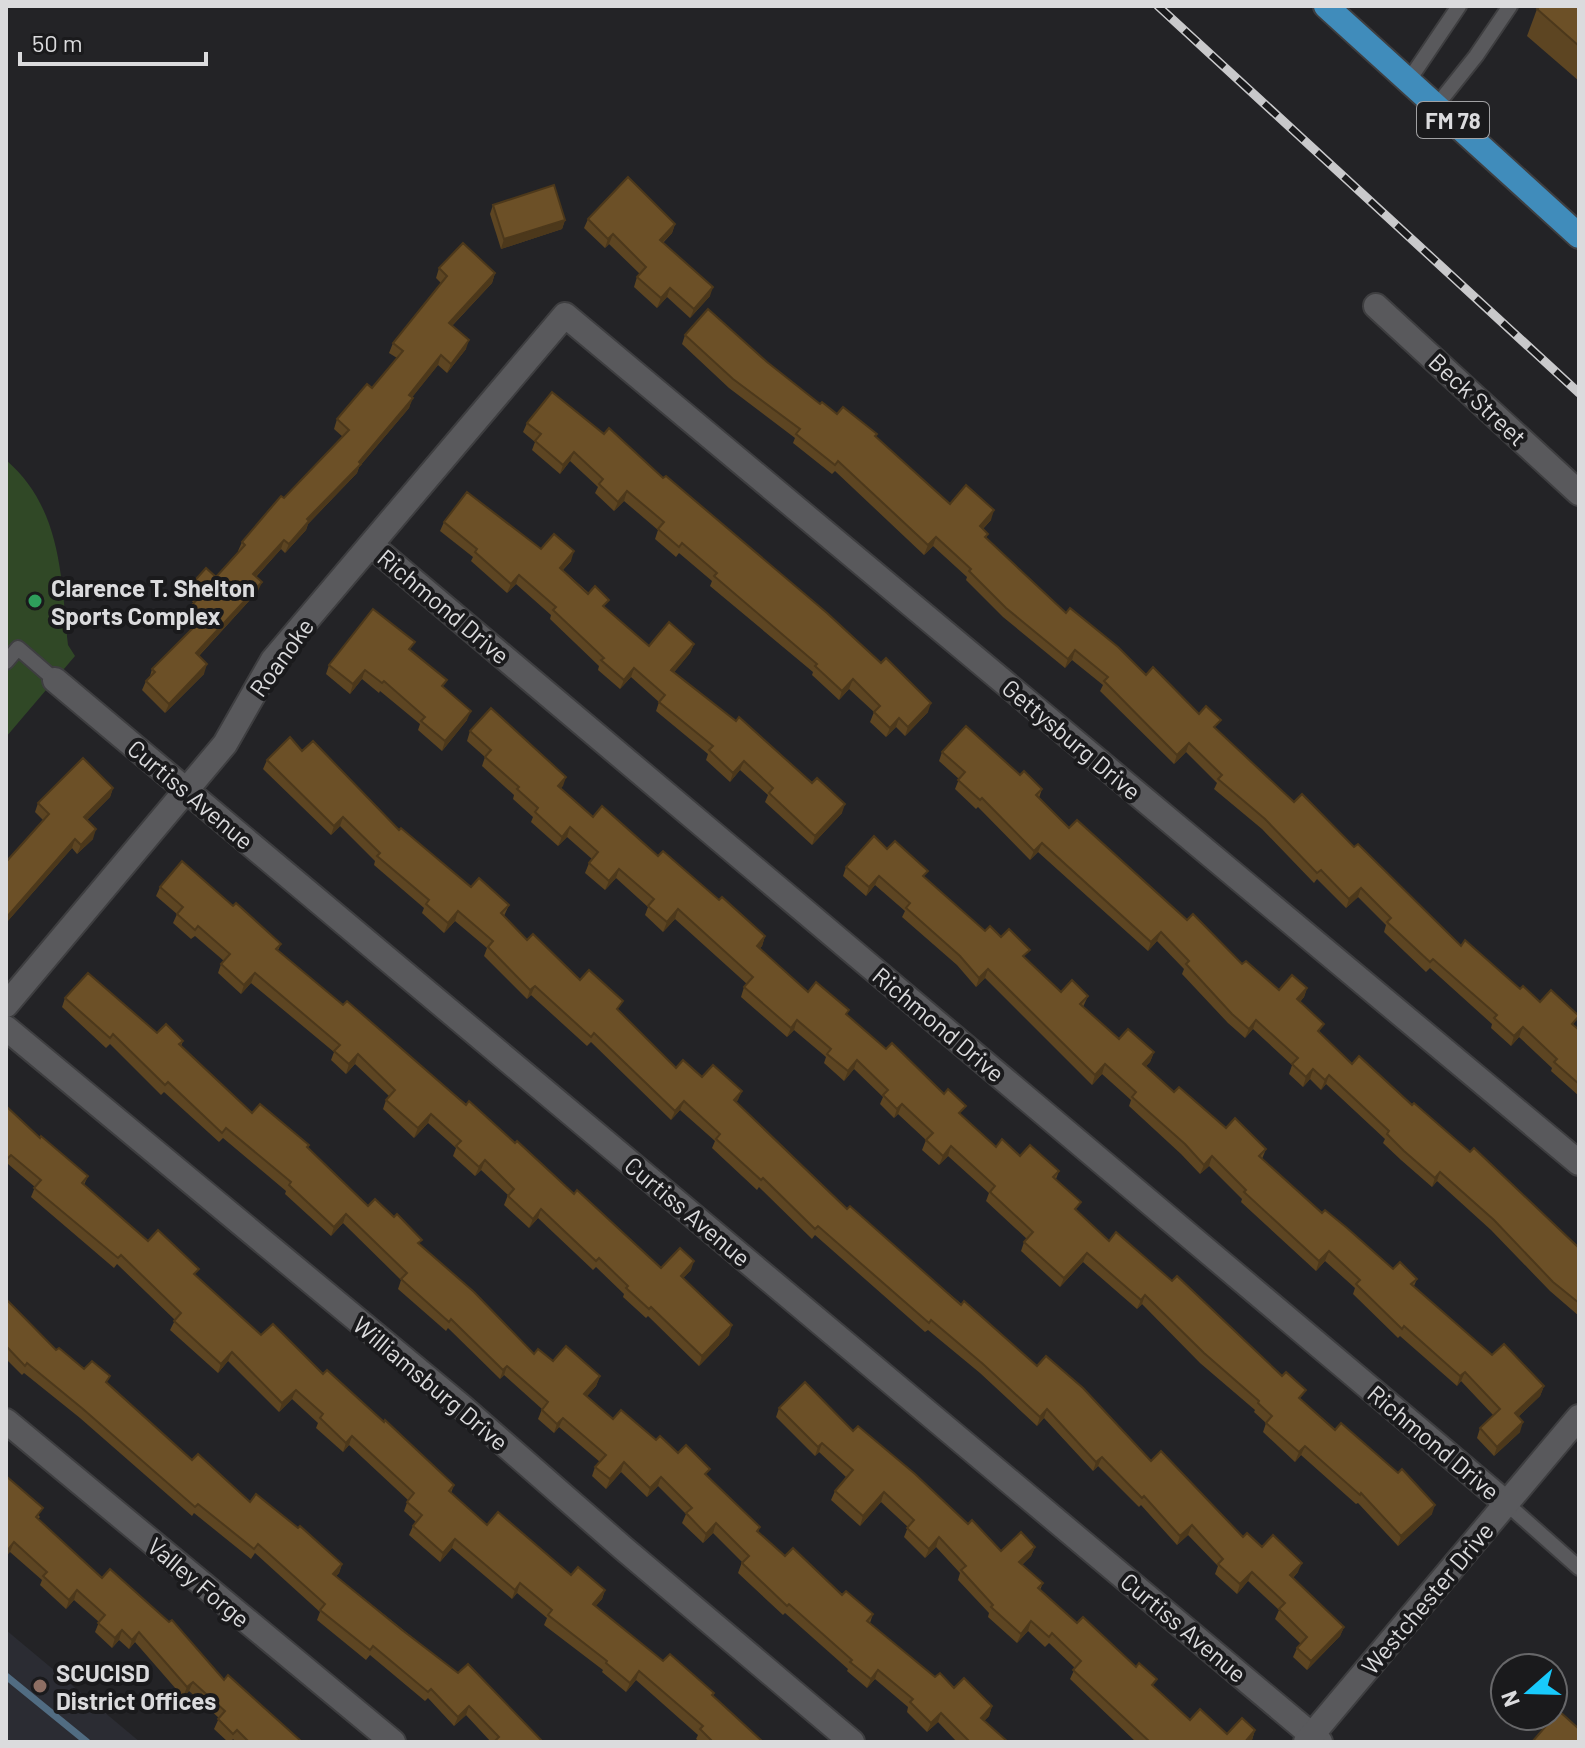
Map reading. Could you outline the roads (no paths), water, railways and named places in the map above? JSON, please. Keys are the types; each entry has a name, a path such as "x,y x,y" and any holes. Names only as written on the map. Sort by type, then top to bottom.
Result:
{"main road":[{"name":"FM 78","path":"1326,6 1579,236"}],"street":[{"name":"Beck Street","path":"1376,306 1579,493"},
{"name":"Roanoke","path":"6,1005 225,744 273,660 565,315"},
{"name":"Gettysburg Drive","path":"565,315 1579,1163"},
{"name":"Richmond Drive","path":"371,545 1507,1504"},
{"name":"Curtiss Avenue","path":"55,680 1313,1740"},
{"name":"Williamsburg Drive","path":"6,1028 461,1406 852,1742"},
{"name":"Westchester Drive","path":"1313,1740 1579,1417"},
{"name":"Valley Forge","path":"6,1421 393,1742"}],"lane":[{"path":"1409,80 1459,6"},
{"path":"1437,105 1510,6"},
{"path":"6,662 18,648 55,680"},
{"path":"1507,1504 1579,1568"}],"waterway":[{"path":"6,1676 87,1742"}],"railway":[{"path":"1158,6 1579,393"}],"place":[{"name":"Clarence T. Shelton Sports Complex","path":"35,601"},
{"name":"SCUCISD District Offices","path":"40,1686"}]}
